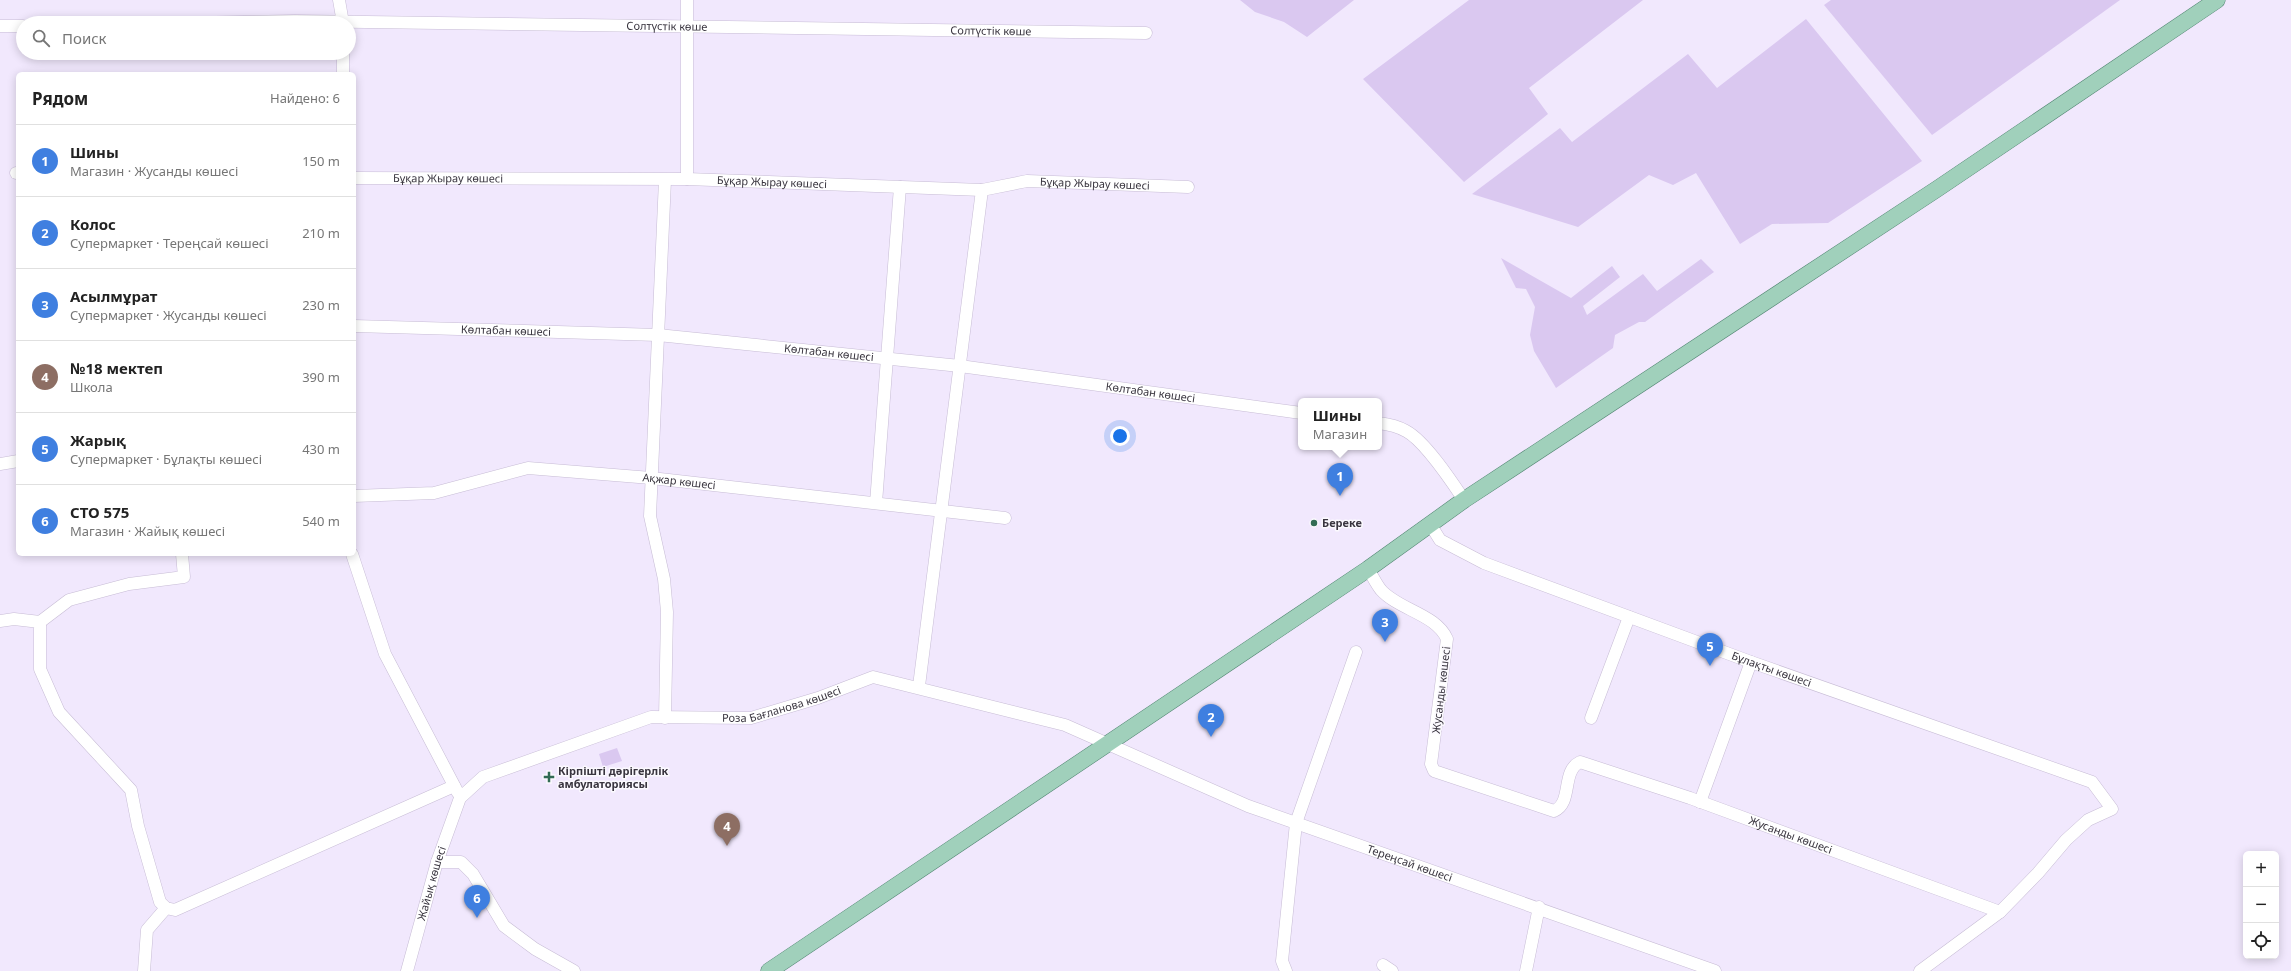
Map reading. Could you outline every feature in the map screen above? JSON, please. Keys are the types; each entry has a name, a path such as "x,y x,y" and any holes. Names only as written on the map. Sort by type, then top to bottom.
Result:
{"main road":[{"path":"769,971 1368,568 1464,500 1897,215 2218,0"}],"street":[{"path":"339,0 342,16"},
{"path":"687,0 687,179"},
{"name":"Солтүстік көше","path":"356,22 1146,33"},
{"path":"0,26 16,26"},
{"path":"342,72 343,60"},
{"name":"Бұқар Жырау көшесі","path":"356,178 687,179 982,190 1027,181 1188,188"},
{"path":"665,180 650,516 664,579 667,612 665,718"},
{"path":"876,503 900,187"},
{"path":"919,686 982,190"},
{"name":"Көлтабан көшесі","path":"356,326 658,335 960,366 1298,412"},
{"path":"1382,424 1406,431 1417,439 1449,478 1464,500"},
{"path":"0,464 16,462"},
{"name":"Ақжар көшесі","path":"356,496 434,493 528,468 651,478 1005,518"},
{"name":"Бұлақты көшесі","path":"1430,524 1440,540 1484,563 1751,662 2092,782 2112,810 2088,820 2066,840 2038,873 2000,912"},
{"path":"0,621 14,619 40,622 69,600 129,584 184,577 182,556"},
{"path":"353,556 384,654 460,798"},
{"name":"Жусанды көшесі","path":"1368,568 1381,590 1443,629 1447,639 1432,767 1434,771 1509,794 1554,811 1562,804 1574,764 1580,762 1700,802 2000,912"},
{"path":"1590,718 1629,617"},
{"path":"40,622 40,669 59,712 131,790 138,826 160,902 166,908 175,910 454,786"},
{"path":"1286,971 1282,961 1296,823 1356,652"},
{"path":"1700,802 1751,662"},
{"name":"Роза Бағланова көшесі","path":"460,798 483,778 651,717 751,718 818,698 873,677 919,686 1065,725 1109,743"},
{"name":"Тереңсай көшесі","path":"1109,743 1248,806 1538,907 1715,971"},
{"name":"Жайық көшесі","path":"407,971 437,862 460,798"},
{"path":"437,862 461,862 473,874 504,926 535,949 574,971"},
{"path":"1526,971 1538,907"},
{"path":"144,971 147,930 166,908"},
{"path":"1920,971 2000,912"}],"shaded area":[{"path":"1240,0 1354,0 1307,37 1284,22 1255,12"},
{"path":"1469,0 1643,0 1529,88 1548,114 1464,182 1363,79"},
{"path":"1831,0 2120,0 1932,135 1824,5"},
{"path":"1806,19 1922,161 1828,223 1772,224 1740,244 1696,173 1673,185 1649,175 1578,227 1472,194 1560,128 1572,142 1688,54 1717,88"},
{"path":"1501,258 1571,298 1612,266 1620,277 1583,306 1587,315 1643,274 1657,291 1701,259 1714,272 1645,322 1639,322 1615,335 1613,348 1556,388 1534,351 1530,335 1535,307 1526,289 1516,288"},
{"path":"617,748 622,761 603,767 599,754"}],"place":[{"name":"Шины","path":"1340,496"},
{"name":"Береке","path":"1314,523"},
{"name":"Асылмұрат","path":"1385,642"},
{"name":"Жарық","path":"1710,666"},
{"name":"Колос","path":"1211,737"},
{"name":"Кірпішті дәрігерлік амбулаториясы","path":"549,777"},
{"name":"№18 мектеп","path":"727,846"},
{"name":"СТО 575","path":"477,918"}]}
